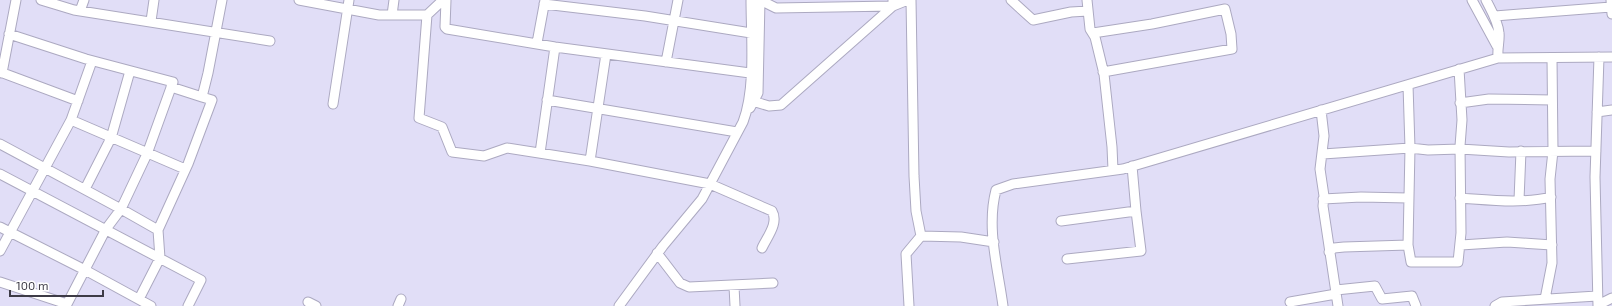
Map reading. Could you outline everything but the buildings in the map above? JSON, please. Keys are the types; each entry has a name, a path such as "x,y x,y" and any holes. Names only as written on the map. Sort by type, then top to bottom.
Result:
{"street":[{"path":"16,0 1,72 78,101"},
{"path":"41,0 80,11 270,41"},
{"path":"80,11 84,0"},
{"path":"151,21 154,0"},
{"path":"202,97 222,0"},
{"path":"299,0 348,5 379,15 427,15 445,0"},
{"path":"392,15 394,0"},
{"path":"445,0 445,28 447,29 555,47 750,73"},
{"path":"666,62 676,21 678,0"},
{"path":"751,0 750,73 752,101"},
{"path":"619,306 657,253 702,199 752,101 758,93 760,0 776,8 893,3 908,0"},
{"path":"911,0 914,176 916,210 921,236"},
{"path":"1087,0 1090,29 1093,33 1101,58 1112,147 1113,170"},
{"path":"1472,0 1497,46"},
{"path":"1486,0 1500,33 1497,46 1498,58"},
{"path":"537,44 544,2 751,33"},
{"path":"1016,2 1033,20 1071,12 1088,11"},
{"path":"752,101 774,106 781,105 787,101 893,3"},
{"path":"333,104 348,5"},
{"path":"1494,16 1611,7"},
{"path":"1093,33 1146,26 1225,9 1232,49 1103,72"},
{"path":"427,15 419,118 442,127 452,152 484,156 507,148 590,161 710,184 772,211 775,217 774,223 762,248"},
{"path":"0,282 66,305 106,229 120,209 147,154 173,82 92,61 9,34"},
{"path":"540,153 555,47"},
{"path":"590,161 606,54"},
{"path":"1598,302 1596,151 1599,57"},
{"path":"1003,306 991,225 992,206 996,190 1013,184 1132,166 1498,58 1612,57"},
{"path":"1545,299 1552,263 1552,58"},
{"path":"0,251 71,120 92,61"},
{"path":"1408,85 1410,148 1408,245 1411,262 1458,262 1461,245 1460,69"},
{"path":"85,189 111,138 130,71"},
{"path":"139,300 160,258 158,230 185,169 212,100 171,87"},
{"path":"1460,103 1489,99 1552,100"},
{"path":"547,100 737,132"},
{"path":"1321,110 1324,136 1324,154 1320,169 1329,252 1338,306"},
{"path":"1597,112 1612,110"},
{"path":"71,120 147,154 185,169"},
{"path":"0,144 158,230"},
{"path":"1324,154 1410,148 1428,150 1596,151"},
{"path":"1519,200 1521,151"},
{"path":"1067,259 1141,251 1132,166"},
{"path":"0,174 201,280 188,306"},
{"path":"1324,199 1361,197 1408,198"},
{"path":"1460,198 1539,200 1551,197"},
{"path":"1061,221 1136,211"},
{"path":"0,227 85,270 151,306"},
{"path":"921,236 961,237 994,242"},
{"path":"909,306 906,254 921,236"},
{"path":"1461,245 1513,242 1552,245"},
{"path":"1329,252 1334,248 1344,247 1408,245"},
{"path":"657,253 680,283 689,287 773,283"},
{"path":"734,286 735,306"},
{"path":"1290,302 1336,292 1375,286 1382,303 1412,296 1416,306"},
{"path":"1496,306 1502,302 1545,299 1598,302 1612,298"}]}
